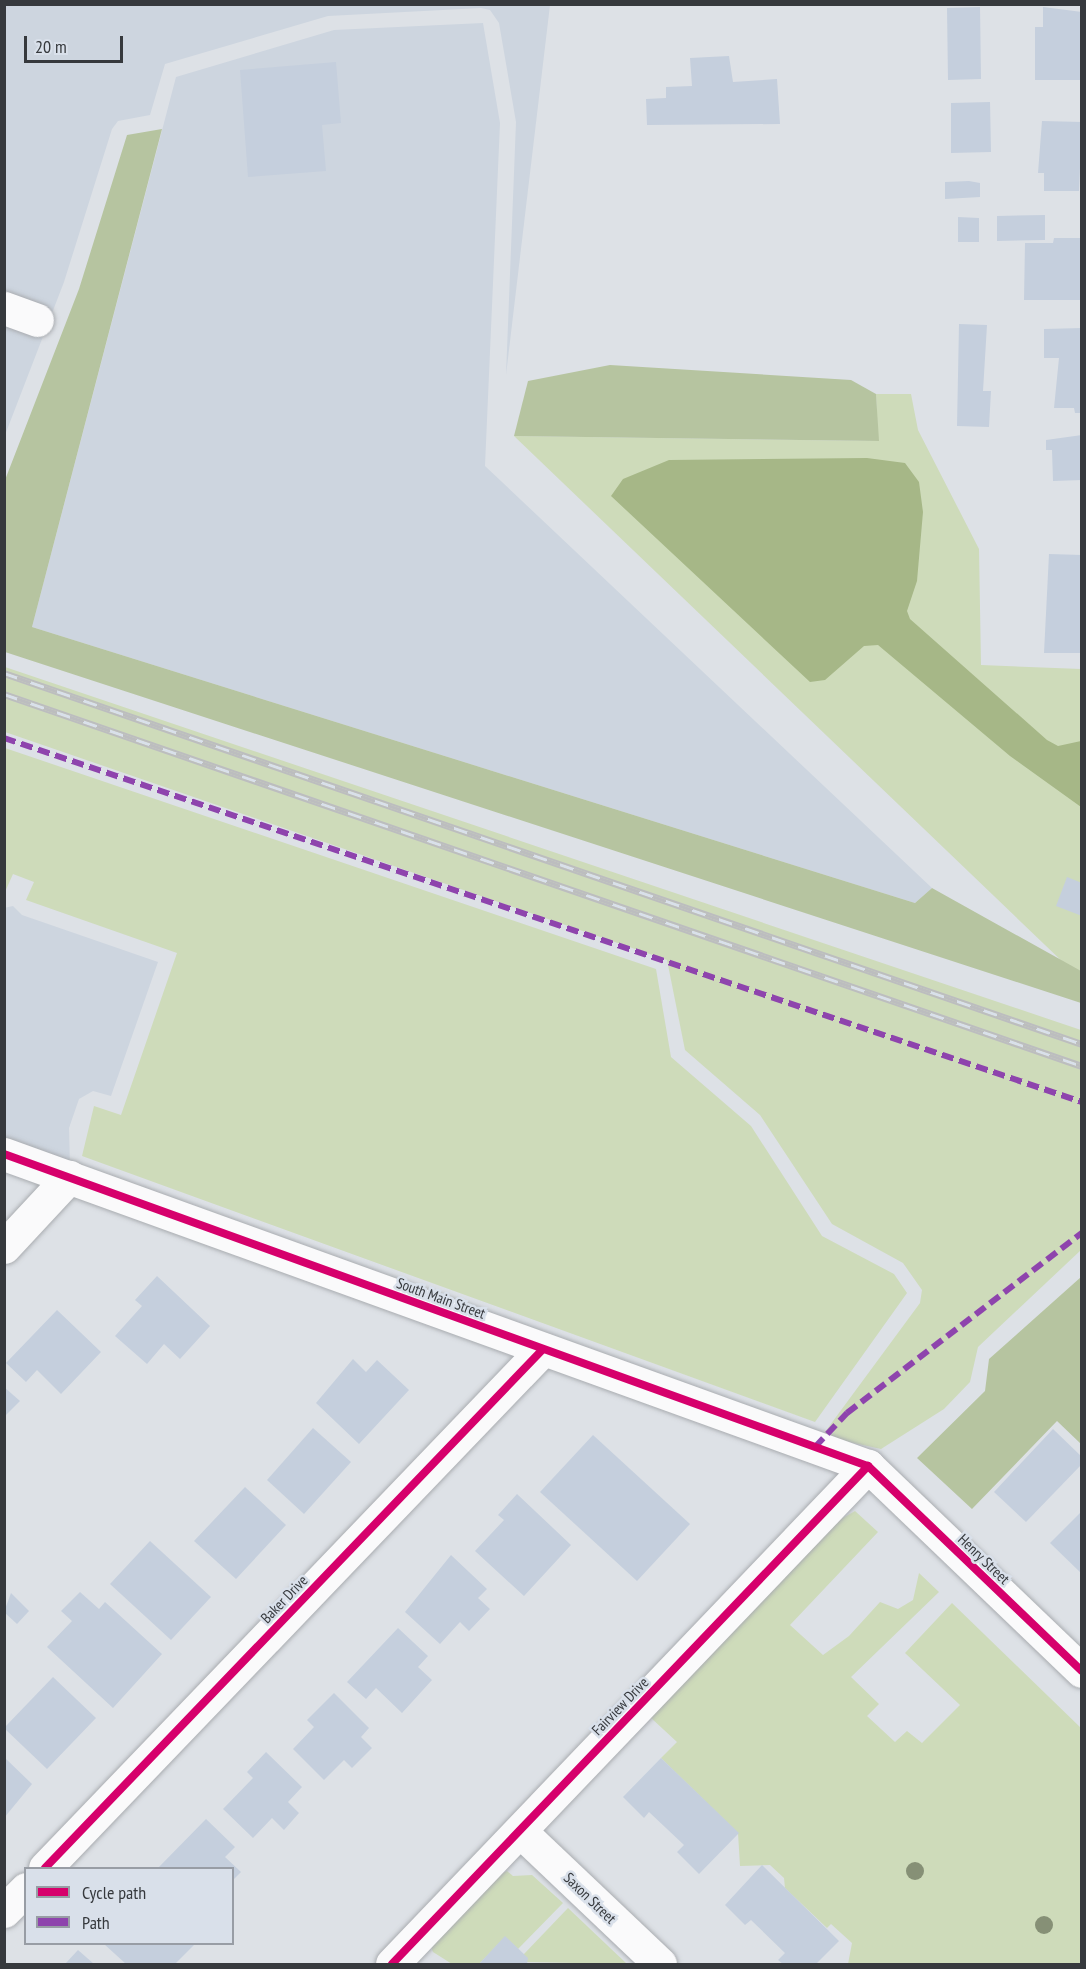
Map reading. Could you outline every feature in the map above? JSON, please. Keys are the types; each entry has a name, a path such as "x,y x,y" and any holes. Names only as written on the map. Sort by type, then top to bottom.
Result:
{"street":[{"path":"4,308 37,320"},
{"name":"South Main Street","path":"4,1154 868,1466"},
{"path":"4,1247 69,1178"},
{"name":"Baker Drive","path":"47,1867 543,1349"},
{"name":"Henry Street","path":"868,1466 1082,1671"},
{"name":"Fairview Drive","path":"392,1965 868,1466"},
{"name":"Saxon Street","path":"520,1831 660,1965"},
{"path":"4,1911 24,1891"}],"shaded area":[{"path":"5,5 550,5 506,375 516,122 499,23 490,10 481,8 328,16 165,64 150,115 118,121 112,129 64,282 5,435"},
{"path":"483,23 500,123 485,466 932,888 915,903 32,627 176,77 334,30"},
{"path":"162,129 32,627 915,903 932,888 1081,971 1081,1003 5,652 5,480 79,289 127,135"},
{"path":"610,365 851,380 876,394 879,441 514,436 528,381"},
{"path":"876,394 911,394 918,430 979,549 981,665 1081,669 1081,971 1068,967 514,436 878,441"},
{"path":"867,458 905,463 919,482 923,512 917,581 907,611 910,619 1047,740 1058,746 1081,741 1081,807 1010,756 878,645 864,646 825,680 810,682 611,496 623,479 669,460"},
{"path":"5,667 1081,1030 1081,1250 978,1347 970,1382 944,1409 881,1449 822,1436 920,1303 922,1290 903,1263 832,1224 760,1115 685,1050 667,960 5,732"},
{"path":"5,748 656,969 671,1057 751,1126 822,1236 894,1274 907,1293 815,1422 82,1156 94,1106 121,1115 177,953 26,900 34,882 13,874 5,892"},
{"path":"13,906 22,915 158,962 111,1096 93,1091 79,1099 69,1128 70,1166 5,1164 4,908"},
{"path":"1081,1277 1081,1444 1057,1421 972,1509 917,1458 985,1391 989,1359"},
{"path":"855,1511 878,1532 790,1625 823,1655 849,1636 880,1602 898,1609 913,1600 919,1573 939,1592 851,1677 879,1704 867,1716 895,1742 907,1731 922,1743 960,1705 905,1653 952,1603 1081,1728 1081,1964 848,1964 852,1943 831,1924 827,1928 785,1888 784,1878 770,1865 740,1866 738,1833 661,1758 677,1742 650,1717 841,1519"},
{"path":"507,1871 513,1876 532,1875 563,1903 518,1949 505,1937 479,1964 452,1964 433,1952 431,1947 496,1876"},
{"path":"568,1908 627,1964 524,1962 524,1954"}],"building":[{"path":"980,7 981,79 948,80 947,8"},
{"path":"1043,7 1082,12 1082,80 1035,80 1035,27 1043,27"},
{"path":"729,56 733,82 777,79 780,124 647,125 646,99 666,98 666,87 692,86 690,58"},
{"path":"336,62 341,123 322,125 326,171 248,177 240,70"},
{"path":"990,102 991,152 951,153 951,103"},
{"path":"1042,121 1082,122 1079,191 1044,191 1044,173 1038,173"},
{"path":"945,182 980,183 980,197 945,199"},
{"path":"1045,215 1045,240 997,241 997,216"},
{"path":"958,217 979,218 979,242 958,242"},
{"path":"1054,238 1082,238 1082,300 1024,300 1025,243 1053,243"},
{"path":"959,324 987,325 983,391 991,391 989,427 957,426"},
{"path":"1082,328 1082,413 1075,413 1074,408 1054,408 1059,358 1044,358 1044,329"},
{"path":"1082,435 1082,480 1053,481 1052,450 1046,450 1046,440"},
{"path":"1049,554 1082,555 1082,653 1044,653"},
{"path":"1067,877 1082,883 1082,916 1056,906"},
{"path":"157,1276 210,1326 180,1359 164,1344 147,1364 115,1336 142,1306 135,1300"},
{"path":"57,1310 101,1352 61,1394 37,1370 26,1382 6,1363"},
{"path":"353,1359 366,1372 377,1360 409,1390 359,1444 316,1403"},
{"path":"4,1387 20,1401 4,1417"},
{"path":"313,1428 351,1462 304,1514 267,1480"},
{"path":"1053,1429 1082,1457 1082,1464 1026,1522 994,1492"},
{"path":"593,1435 690,1524 637,1581 540,1492"},
{"path":"245,1487 286,1525 236,1579 194,1541"},
{"path":"517,1494 571,1545 524,1596 475,1551 504,1520 498,1515"},
{"path":"1082,1511 1082,1574 1050,1543"},
{"path":"150,1541 211,1597 171,1640 110,1584"},
{"path":"451,1555 487,1589 478,1598 490,1609 469,1631 460,1622 440,1644 405,1612"},
{"path":"80,1592 99,1609 105,1602 162,1654 113,1708 47,1647 72,1621 61,1611"},
{"path":"11,1593 29,1611 17,1624 4,1612"},
{"path":"398,1628 428,1656 418,1667 432,1680 402,1713 376,1688 366,1699 347,1682"},
{"path":"53,1677 96,1718 47,1769 4,1728"},
{"path":"334,1693 369,1728 361,1737 372,1748 352,1768 344,1760 324,1780 293,1749 314,1727 307,1720"},
{"path":"266,1752 302,1787 288,1802 299,1813 284,1830 272,1818 253,1838 223,1809 253,1778 247,1772"},
{"path":"4,1757 32,1784 4,1818"},
{"path":"661,1758 739,1833 699,1874 677,1852 684,1845 649,1812 644,1818 623,1797"},
{"path":"206,1819 235,1847 225,1857 241,1872 234,1879 234,1867 159,1867"},
{"path":"762,1865 839,1941 816,1964 783,1964 778,1960 785,1953 751,1920 745,1925 725,1905"},
{"path":"505,1936 528,1958 527,1964 479,1964"},
{"path":"105,1945 194,1945 175,1964 126,1964"},
{"path":"78,1950 94,1964 65,1964"}],"railway":[{"path":"4,673 1082,1044"},
{"path":"4,694 1082,1066"}],"marked path":[{"path":"4,738 1082,1102"},
{"path":"815,1447 847,1413 1082,1233"}],"cycle path":[{"path":"4,1154 868,1466 1082,1671"},
{"path":"46,1867 543,1349"},
{"path":"392,1964 868,1466"}]}
